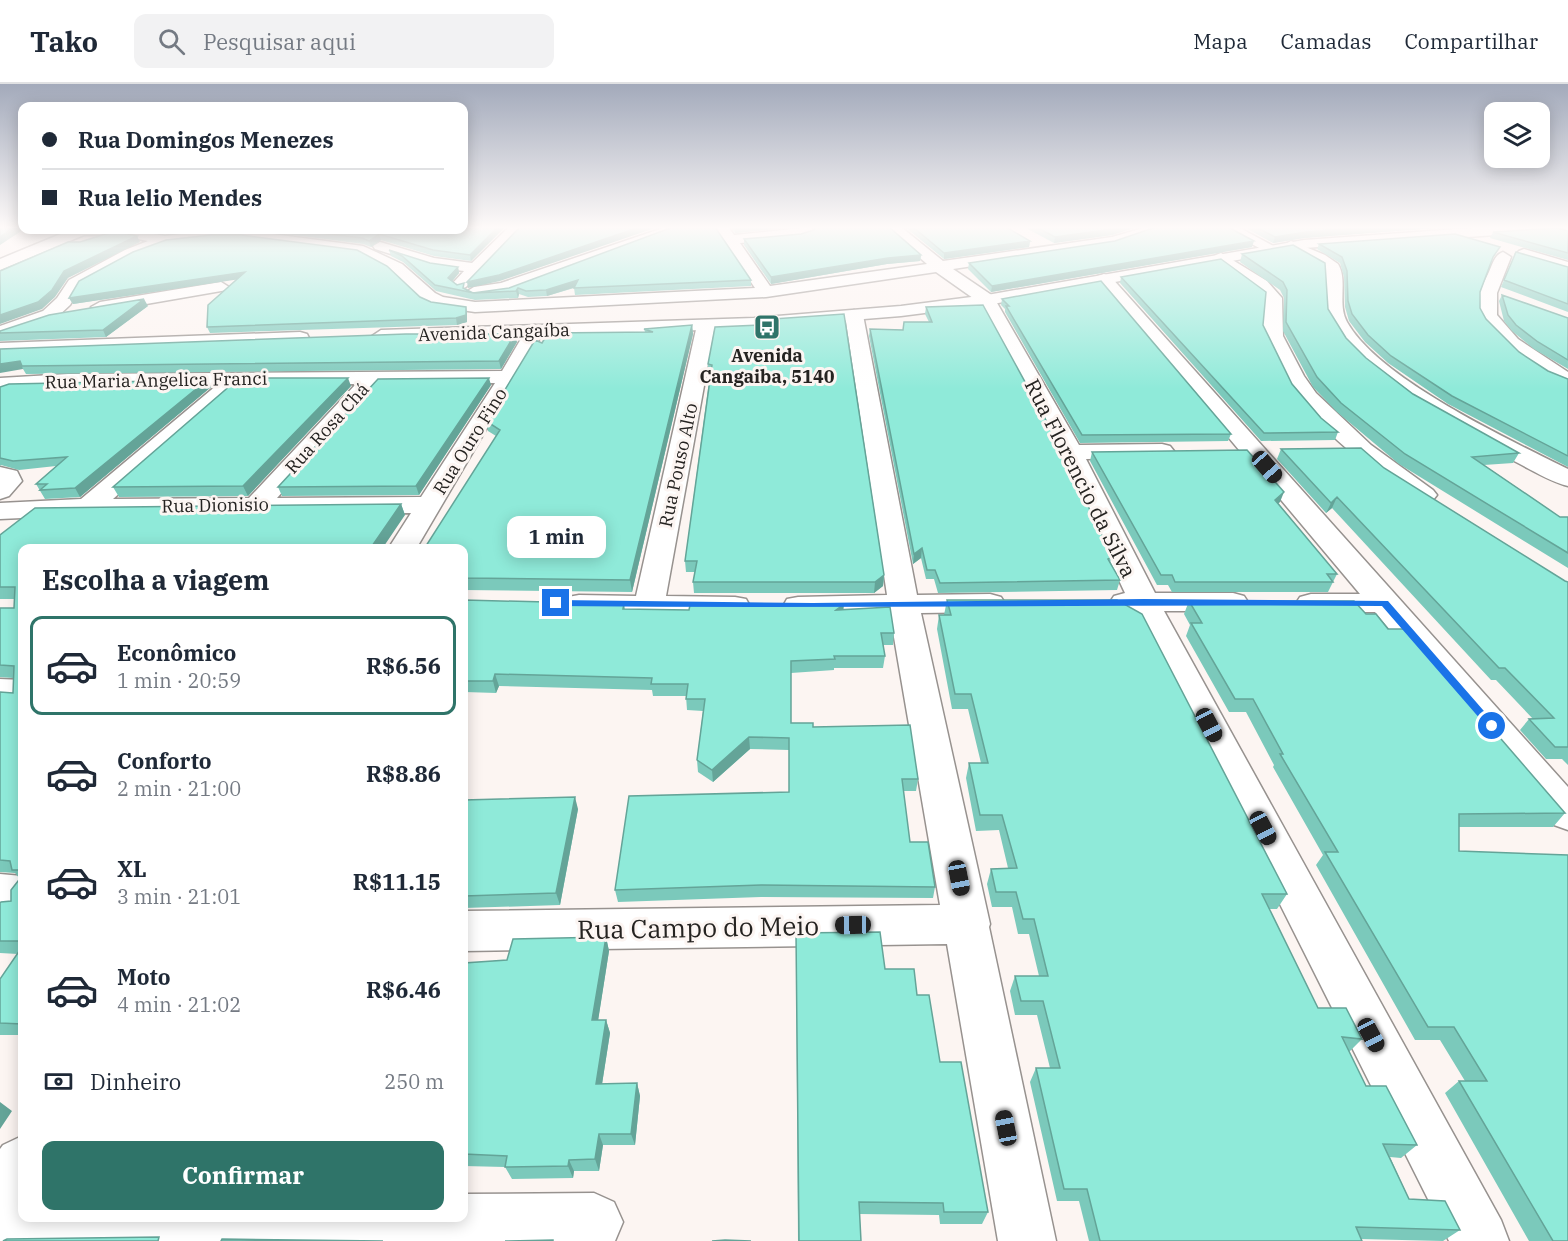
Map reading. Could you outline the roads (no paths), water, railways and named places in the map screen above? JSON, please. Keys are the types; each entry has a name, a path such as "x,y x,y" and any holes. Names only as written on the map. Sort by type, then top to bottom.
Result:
{"street":[{"path":"0,332 48,315 64,301 78,281"},
{"path":"411,281 429,297 453,305 497,306 766,292 843,281"},
{"path":"454,291 462,281"},
{"path":"429,297 454,291 504,288 524,281"},
{"path":"759,281 766,292"},
{"name":"Rua Florencio da Silva","path":"960,281 987,300 1071,452 1144,602 1480,1241"},
{"name":"Avenida Cangaíba","path":"359,337 706,325 854,315 987,300 1093,281"},
{"path":"1106,281 1568,813"},
{"path":"1255,281 1270,291 1274,298 1272,332 1302,391 1327,419 1360,449 1438,504"},
{"path":"1332,281 1332,307 1338,323 1346,336 1386,374 1478,431 1568,479"},
{"path":"1496,281 1490,290 1488,315 1498,330 1539,363 1568,380"},
{"path":"0,321 221,287"},
{"path":"1490,290 1509,297"},
{"path":"854,315 904,604 968,924 1027,1241"},
{"name":"Rua Pouso Alto","path":"649,605 706,325"},
{"name":"Rua Ouro Fino","path":"405,544 535,331"},
{"path":"0,349 324,338"},
{"name":"Rua Maria Angelica Franci","path":"6,385 237,379 509,377"},
{"name":"Rua Rosa Chá","path":"258,504 373,378"},
{"path":"88,507 237,379"},
{"path":"1324,450 1360,449"},
{"path":"1218,451 1288,450"},
{"path":"1071,452 1184,451"},
{"path":"0,474 8,476 9,481 0,491"},
{"name":"Rua Dionisio","path":"0,511 258,504 430,505"},
{"path":"1096,602 1385,603"},
{"path":"556,603 649,605 1012,603"},
{"path":"0,691 18,692"},
{"path":"0,893 18,894"},
{"name":"Rua Campo do Meio","path":"468,931 968,924"},
{"path":"0,1200 18,1171"},
{"path":"0,1224 594,1222"}],"place":[{"name":"Avenida Cangaiba, 5140","path":"767,327"}]}
